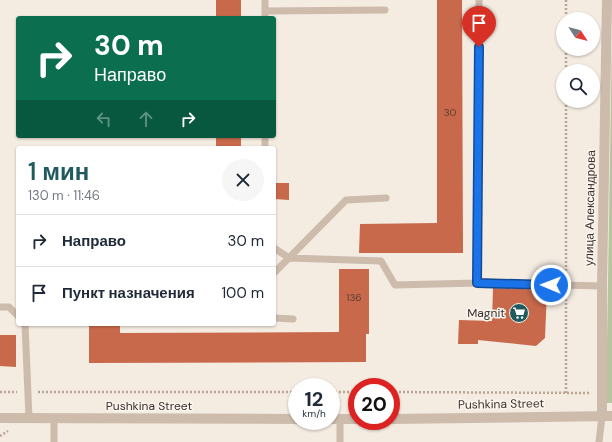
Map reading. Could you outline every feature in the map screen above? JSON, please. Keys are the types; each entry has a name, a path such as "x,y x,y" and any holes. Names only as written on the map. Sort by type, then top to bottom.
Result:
{"street":[{"name":"улица Александрова","path":"607,0 602,286 607,416"},
{"name":"Pushkina Street","path":"400,419 607,416"},
{"name":"Pushkina Street","path":"0,418 288,419"}],"lane":[{"path":"265,0 265,14 384,10"},
{"path":"477,283 479,0"},
{"path":"276,271 346,200 386,198"},
{"path":"276,249 288,258 381,262 395,284 477,283 602,286"},
{"path":"0,307 9,306 16,314"},
{"path":"276,318 293,319"},
{"path":"25,326 29,418"},
{"path":"599,442 607,416"},
{"path":"54,419 54,442"},
{"path":"337,430 340,442"}],"path":[{"path":"566,0 566,12"},
{"path":"400,392 566,393 566,108"},
{"path":"0,392 288,392"}],"green space":[{"path":"612,35 612,403 606,403"}],"building":[{"path":"216,0 241,0 241,16 216,16"},
{"path":"437,0 462,0 463,253 359,253 360,224 437,223"},
{"path":"216,138 241,138 241,146 216,146"},
{"path":"276,183 289,183 289,200 276,199"},
{"path":"339,269 369,269 369,334 366,334 366,362 89,363 89,326 120,326 120,333 339,332"},
{"name":"Magnit","path":"493,288 547,290 545,338 536,346 478,340 478,344 458,344 459,320 492,321"},
{"path":"0,335 16,335 16,367 0,366"}],"place":[{"name":"Magnit","path":"519,313"}],"route":[{"path":"479,47 477,283 551,285"}]}
